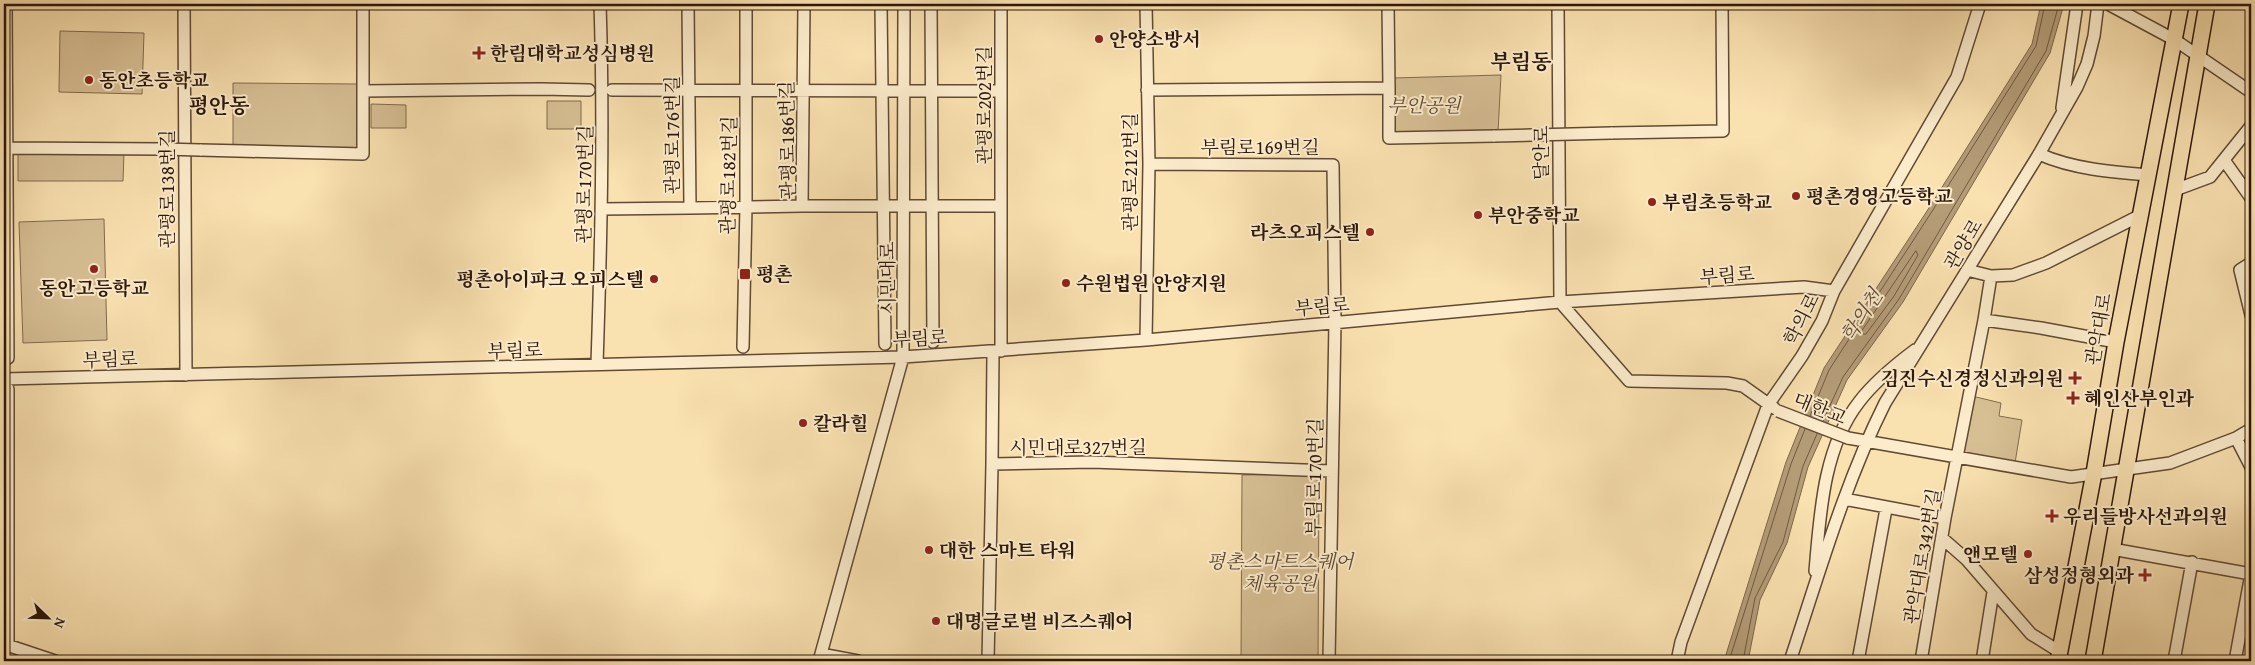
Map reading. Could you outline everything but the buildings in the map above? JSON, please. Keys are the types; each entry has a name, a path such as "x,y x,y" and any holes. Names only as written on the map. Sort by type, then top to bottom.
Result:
{"main road":[{"name":"관악대로","path":"2059,657 2094,473 2116,342 2181,4"},
{"path":"2093,661 2112,549 2119,471 2175,190 2207,4"}],"street":[{"path":"6,4 5,148 8,358"},
{"name":"관평로138번길","path":"184,4 186,375"},
{"path":"5,148 163,149 363,154 363,4"},
{"name":"관평로170번길","path":"597,364 602,209 600,4"},
{"name":"관평로176번길","path":"602,209 690,208 688,4"},
{"name":"관평로182번길","path":"743,347 746,206 746,4"},
{"name":"관평로186번길","path":"804,4 802,206 884,206 905,208"},
{"path":"881,4 885,344"},
{"name":"시민대로","path":"820,658 903,357 905,208 904,4"},
{"path":"930,4 934,342"},
{"name":"관평로202번길","path":"992,464 1001,206 1001,4"},
{"name":"관평로212번길","path":"1146,4 1149,164 1146,340"},
{"path":"1388,4 1389,138 1723,131 1722,4"},
{"name":"달안로","path":"1558,4 1560,302"},
{"name":"학의로","path":"1677,661 1681,642 1768,404 1802,356 1822,321 1834,291 1957,77 1980,4"},
{"path":"2061,116 2077,4"},
{"name":"관양로","path":"1791,661 1844,499 1866,440 1885,403 2061,116 2087,64 2094,36 2098,4"},
{"path":"2108,4 2175,40 2251,92"},
{"path":"1147,90 1388,88"},
{"path":"364,91 589,90"},
{"path":"612,90 746,92 1001,91"},
{"path":"2175,190 2210,176 2251,126"},
{"path":"2038,154 2058,163 2113,173 2149,175"},
{"path":"2224,160 2251,198"},
{"name":"부림로169번길","path":"1149,164 1333,165 1335,322"},
{"path":"690,208 802,206"},
{"path":"905,208 1001,206"},
{"path":"1967,270 1991,276 2013,275 2046,263 2140,215"},
{"path":"2251,263 2240,270 2251,315"},
{"name":"관악대로342번길","path":"1921,661 1945,518 1991,276"},
{"name":"부림로","path":"6,384 186,375 903,357 997,352 1146,340 1560,302 1804,287 1834,291"},
{"name":"대한교","path":"1560,302 1628,381 1727,383 1743,386 1778,411 1848,438 1866,440"},
{"path":"1984,320 2116,342"},
{"name":"부림로170번길","path":"1329,661 1335,322"},
{"path":"1814,590 1821,514 1834,448 1858,402 1891,368 1920,346"},
{"path":"6,384 6,645 47,660"},
{"path":"1866,440 2071,477 2170,463 2236,438 2251,429"},
{"path":"2236,438 2251,467"},
{"name":"시민대로327번길","path":"988,661 992,464 1092,462 1331,471"},
{"path":"1844,499 1886,509 1945,518"},
{"path":"1858,661 1886,509"},
{"path":"1942,538 1966,559 2031,634 2059,657"},
{"path":"2112,549 2251,574 2235,661"},
{"path":"2174,661 2192,562"},
{"path":"1982,661 1993,592"},
{"path":"820,658 858,661"}],"green space":[{"path":"60,31 144,33 142,94 59,92"},
{"name":"부안공원","path":"1501,75 1498,132 1393,134 1393,78"},
{"path":"233,83 359,84 358,148 233,146"},
{"path":"547,101 581,101 581,129 547,129"},
{"path":"371,104 406,105 406,128 371,128"},
{"path":"18,151 124,152 123,181 18,181"},
{"path":"104,219 107,340 23,343 19,222"},
{"path":"1972,396 2001,403 1999,416 2022,420 2015,463 1962,456"},
{"name":"평촌스마트스퀘어 체육공원","path":"1309,474 1319,482 1318,661 1241,661 1242,475"}],"water":[{"name":"학의천","path":"2041,4 2064,4 2050,53 1903,302 1847,380 1808,467 1787,543 1760,600 1748,661 1724,661 1786,462 1824,368 1927,211 2032,44"}],"place":[{"name":"안양소방서","path":"1099,39"},
{"name":"한림대학교성심병원","path":"479,53"},
{"name":"동안초등학교","path":"89,80"},
{"name":"평촌경영고등학교","path":"1796,196"},
{"name":"부림초등학교","path":"1652,202"},
{"name":"부안중학교","path":"1478,215"},
{"name":"라츠오피스텔","path":"1370,232"},
{"name":"동안고등학교","path":"94,269"},
{"name":"평촌","path":"745,274"},
{"name":"평촌아이파크 오피스텔","path":"654,279"},
{"name":"수원법원 안양지원","path":"1066,283"},
{"name":"김진수신경정신과의원","path":"2075,378"},
{"name":"혜인산부인과","path":"2073,398"},
{"name":"칼라힐","path":"803,423"},
{"name":"우리들방사선과의원","path":"2052,516"},
{"name":"대한 스마트 타워","path":"929,550"},
{"name":"앤모텔","path":"2028,554"},
{"name":"삼성정형외과","path":"2145,575"},
{"name":"대명글로벌 비즈스퀘어","path":"936,621"}],"district":[{"name":"부림동","path":"1521,61"},
{"name":"평안동","path":"219,105"}]}
